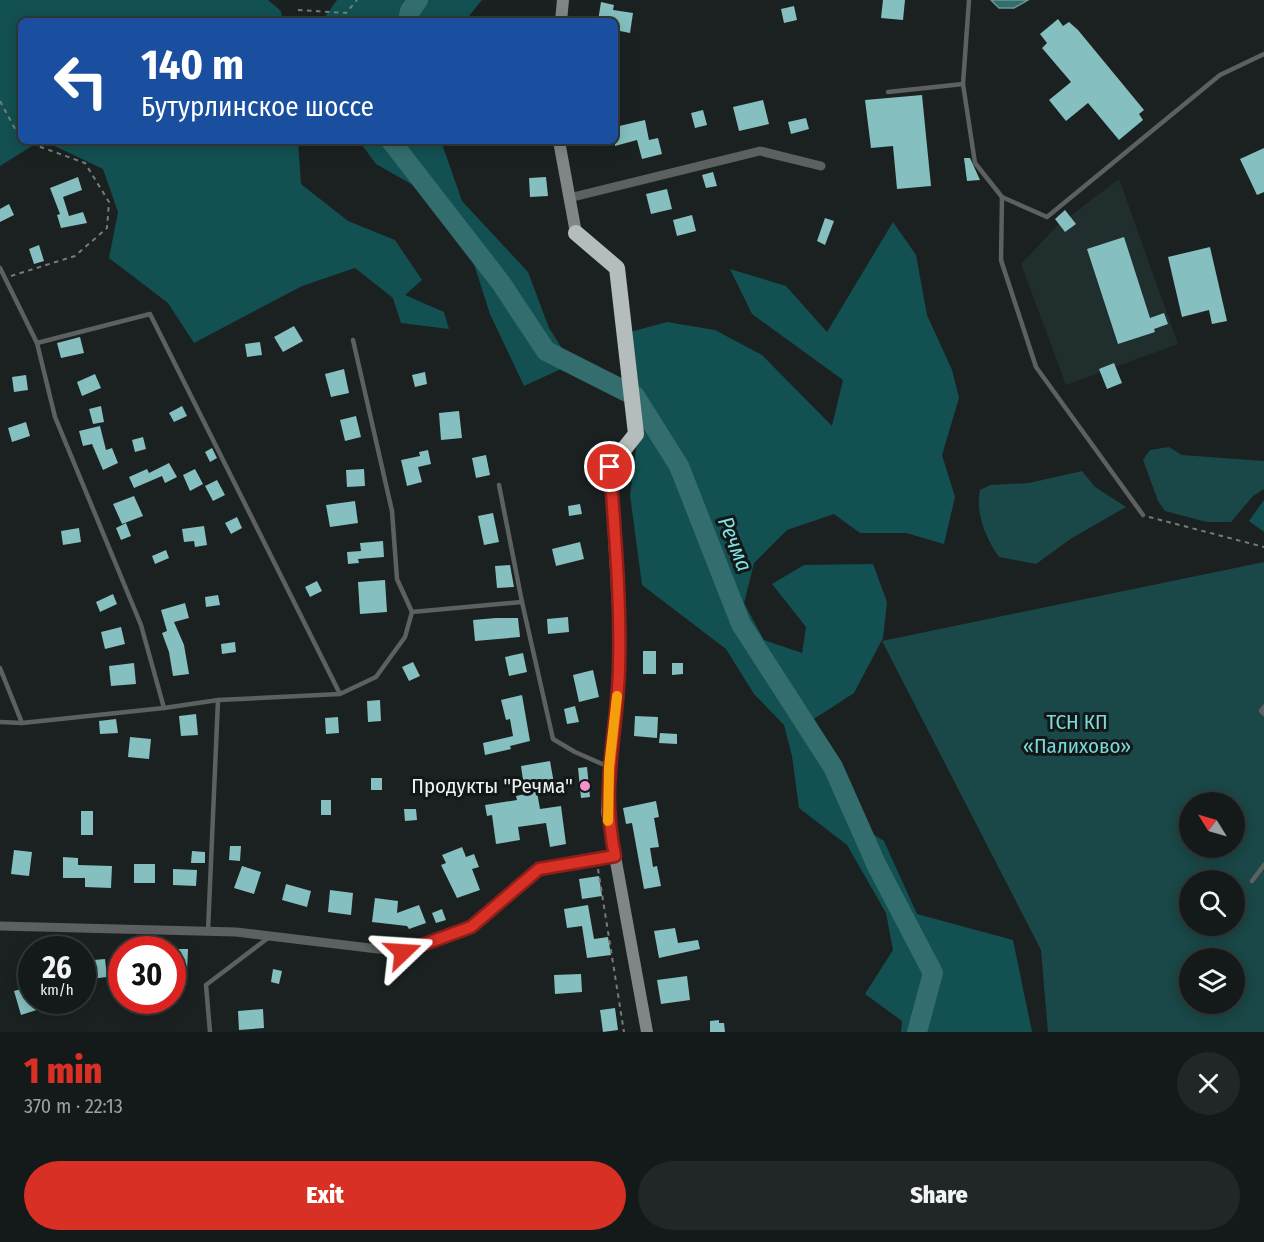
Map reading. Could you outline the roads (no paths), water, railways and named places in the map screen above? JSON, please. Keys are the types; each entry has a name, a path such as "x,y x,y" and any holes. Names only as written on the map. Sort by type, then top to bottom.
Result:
{"highway":[{"path":"576,233 617,268 636,434 610,467"}],"main road":[{"path":"561,18 563,0"},
{"path":"560,144 576,233"},
{"path":"610,467 620,641 617,698 609,767 608,812 647,1032"}],"street":[{"path":"569,198 760,150 821,166"},
{"path":"0,926 208,932 270,936 403,952 471,927 539,869 615,856"}],"lane":[{"path":"969,0 963,84 975,163 1002,197 1047,217 1220,75 1264,54"},
{"path":"888,92 963,84"},
{"path":"1002,197 1001,260 1036,367 1143,516"},
{"path":"0,268 37,343 55,417 141,625 164,708"},
{"path":"37,343 150,314 340,694"},
{"path":"0,722 22,723 218,700 340,694 376,677 405,637 412,612 397,579 392,511 353,340"},
{"path":"499,485 522,602 553,739 609,767"},
{"path":"412,612 522,602"},
{"path":"0,668 22,723"},
{"path":"208,932 218,700"},
{"path":"1264,707 1261,711 1264,714"},
{"path":"1252,881 1264,865"},
{"path":"210,1032 206,985 270,936"}],"waterway":[{"name":"Речма","path":"409,18 410,11 418,0"},
{"name":"Речма","path":"393,144 501,283 546,351 635,396 679,466 741,624 833,767 877,866 933,973 917,1032"}],"place":[{"name":"Продукты \"Речма\"","path":"585,786"}],"park label":[{"name":"ТСН КП «Палихово»","path":"1077,734"}]}
